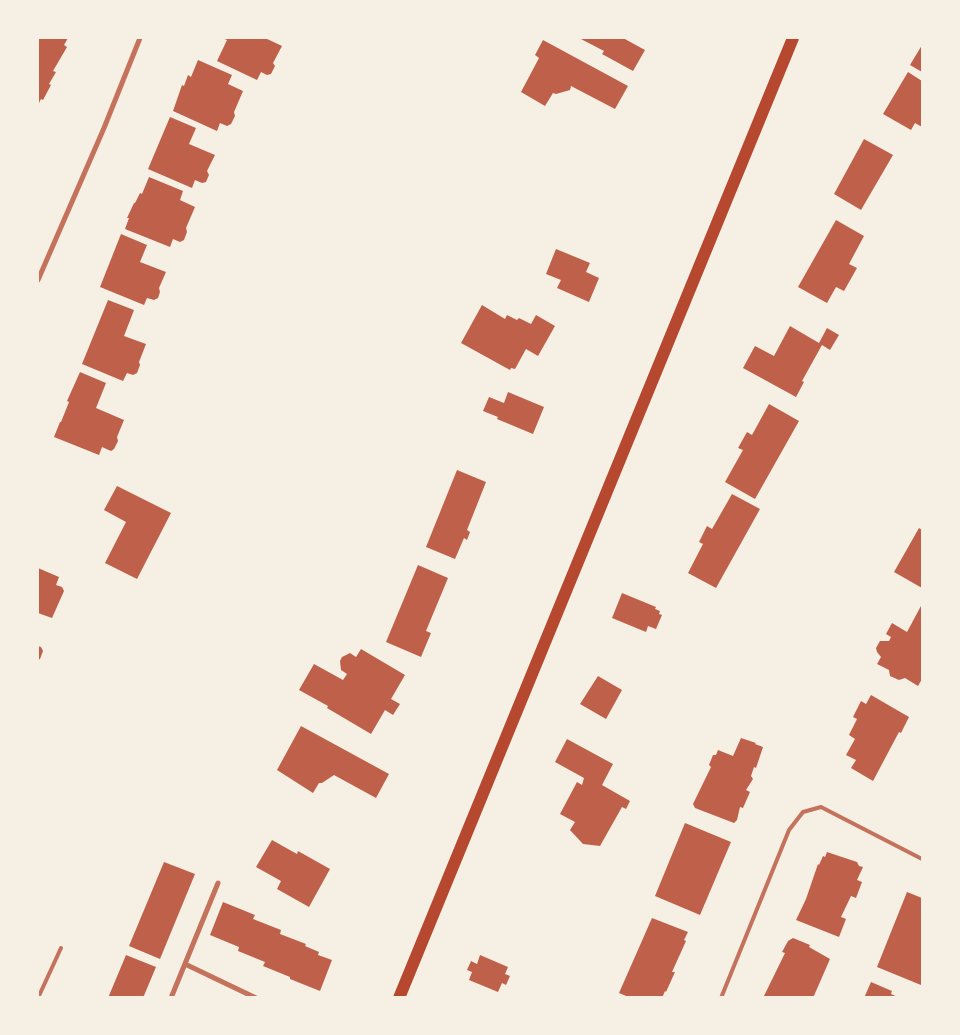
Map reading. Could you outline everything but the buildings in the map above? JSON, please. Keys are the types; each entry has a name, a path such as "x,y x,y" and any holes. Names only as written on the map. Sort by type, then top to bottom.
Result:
{"main road":[{"path":"399,998 793,38"}],"street":[{"path":"38,280 104,128 140,38"},
{"path":"171,998 218,883"},
{"path":"185,964 256,998"}],"lane":[{"path":"721,998 789,830 803,812 822,807 922,859"},
{"path":"38,998 61,948"}]}
